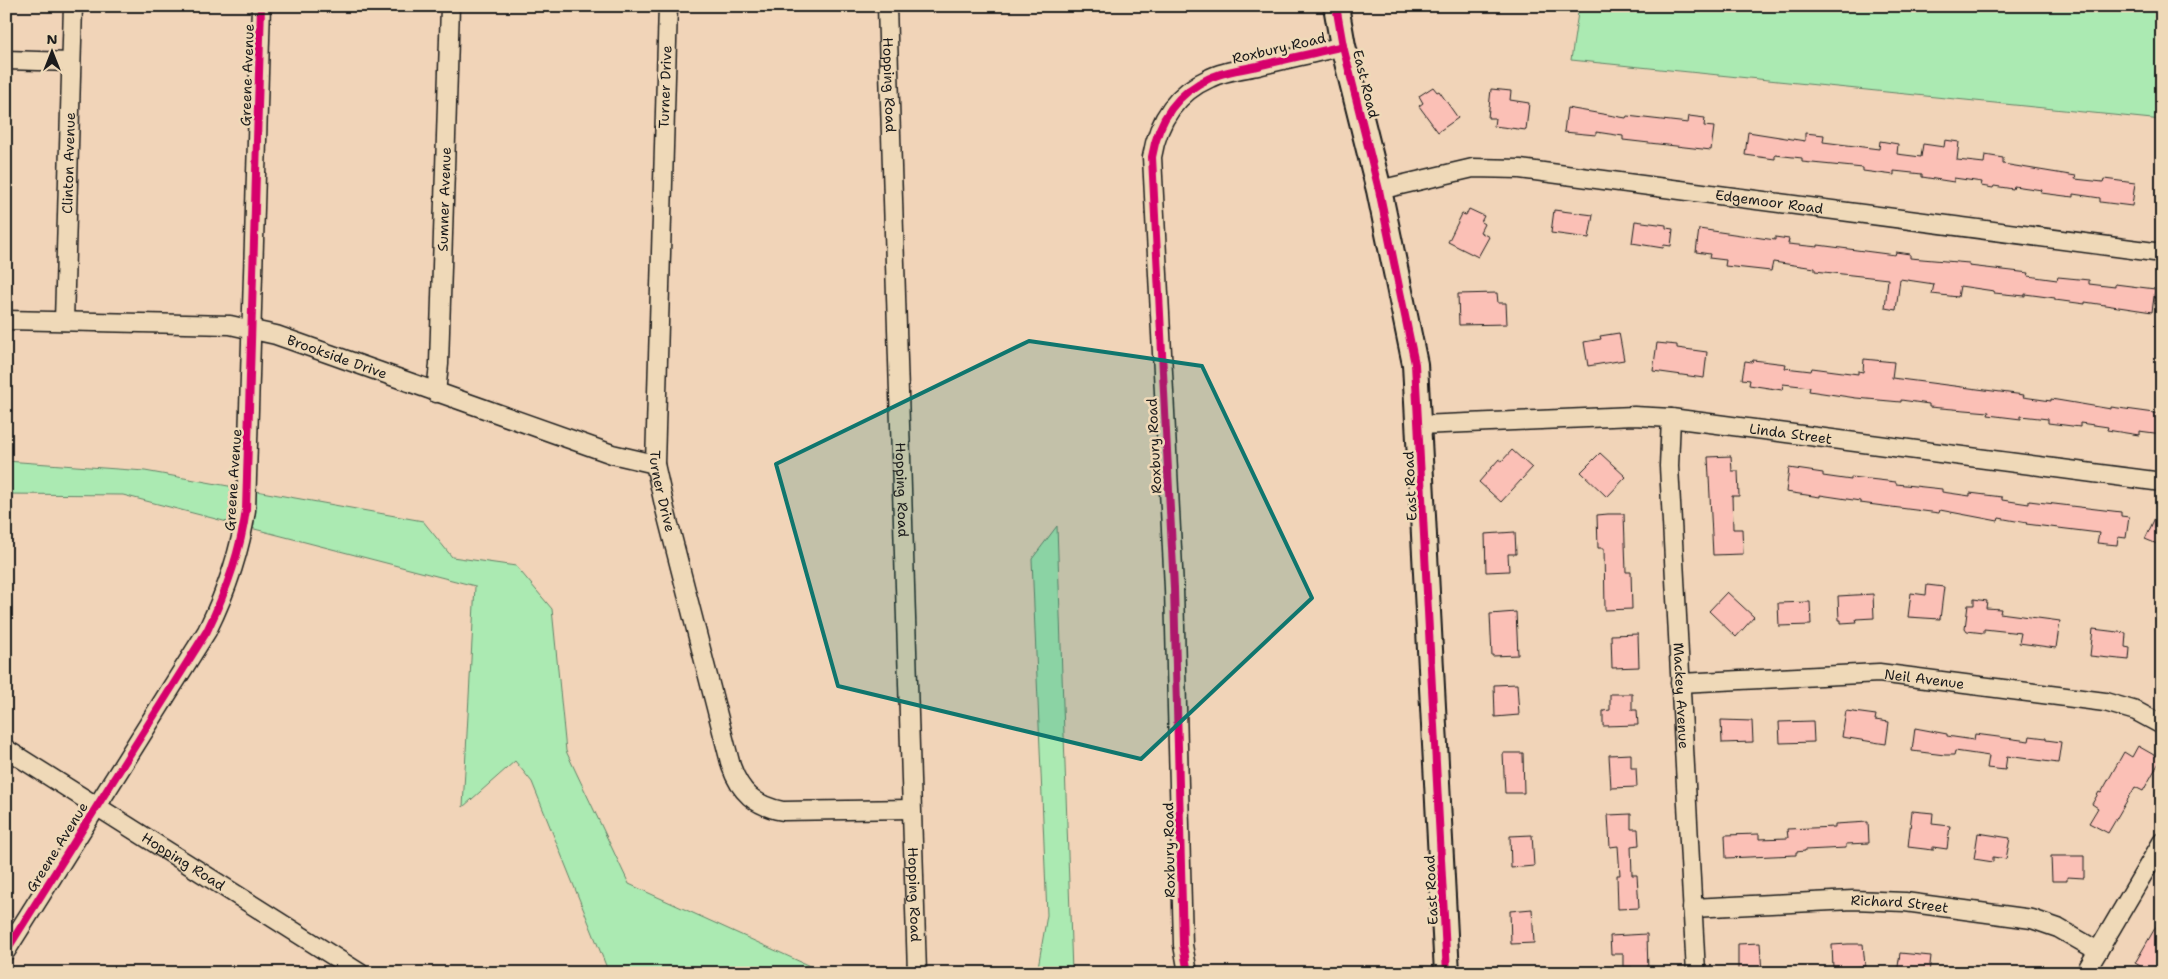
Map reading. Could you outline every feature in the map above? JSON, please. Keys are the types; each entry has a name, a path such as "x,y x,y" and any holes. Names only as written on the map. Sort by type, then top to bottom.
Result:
{"street":[{"name":"Clinton Avenue","path":"64,321 73,6"},
{"name":"Greene Avenue","path":"6,951 206,631 222,601 242,539 246,510 261,6"},
{"name":"Sumner Avenue","path":"436,393 439,364 450,6"},
{"name":"Turner Drive","path":"668,6 655,464 728,756 735,779 740,787 759,804 783,811 911,809"},
{"name":"Hopping Road","path":"887,6 917,973"},
{"name":"East Road","path":"1336,6 1343,46 1378,190 1415,364 1420,425 1448,973"},
{"name":"Roxbury Road","path":"1188,973 1183,945 1174,588 1152,157 1155,138 1164,119 1177,101 1191,88 1211,77 1343,46"},
{"path":"6,60 71,62"},
{"name":"Edgemoor Road","path":"1378,190 1473,168 1520,169 2162,253"},
{"name":"Brookside Drive","path":"6,320 230,325 276,335 612,454 655,464"},
{"name":"Linda Street","path":"1420,425 1634,416 1671,418 2162,482"},
{"name":"Mackey Avenue","path":"1671,418 1669,466 1696,973"},
{"name":"Neil Avenue","path":"1680,683 1879,673 2105,702 2136,711 2162,725"},
{"name":"Hopping Road","path":"6,749 360,973"},
{"path":"2085,973 2162,842"},
{"name":"Richard Street","path":"1692,908 1853,900 1905,902 2032,919 2058,928 2098,951"}],"highlighted area":[{"path":"1029,341 1202,366 1312,598 1141,759 838,686 776,464"}],"green space":[{"path":"1579,6 2162,6 2162,120 1571,60"},
{"path":"6,461 145,471 423,521 452,557 516,566 552,609 566,751 629,884 825,973 609,973 532,782 515,761 463,807 475,586 123,495 6,494"},
{"path":"1057,526 1072,973 1037,973 1047,915 1032,559"}],"building":[{"path":"1433,87 1437,92 1439,91 1458,118 1438,132 1419,106 1423,103 1419,96"},
{"path":"1491,89 1511,91 1510,100 1529,103 1526,130 1494,126 1495,118 1488,118"},
{"path":"1567,108 1626,118 1627,116 1688,123 1689,116 1705,118 1704,126 1714,127 1711,150 1623,140 1623,136 1596,132 1596,135 1564,132"},
{"path":"1748,132 1805,141 1805,133 1824,135 1823,142 1879,149 1880,141 1898,144 1897,154 1921,157 1923,144 1944,147 1945,140 1959,142 1957,160 1984,163 1985,155 2003,158 2003,164 2076,176 2075,179 2103,182 2104,179 2135,183 2132,206 2100,202 2100,198 2073,194 2073,197 2041,193 2042,190 2014,186 2013,189 1994,186 1993,188 1981,186 1982,182 1954,178 1954,182 1922,177 1922,174 1894,171 1894,175 1863,171 1863,168 1802,162 1802,158 1775,155 1775,159 1745,155"},
{"path":"1469,209 1484,216 1481,222 1484,224 1480,232 1489,237 1478,257 1448,242 1462,214 1466,215"},
{"path":"1554,210 1593,215 1589,238 1551,233"},
{"path":"1635,221 1666,225 1666,228 1673,229 1671,246 1664,245 1663,248 1632,243"},
{"path":"1699,229 1775,240 1775,237 1789,239 1788,244 1818,247 1818,245 1895,255 1896,252 1910,254 1910,258 1969,263 1969,266 2029,273 2028,276 2057,280 2058,277 2089,280 2089,284 2115,287 2115,284 2155,289 2152,312 2085,302 2085,304 2055,300 2055,298 2025,294 2025,296 1994,293 1994,291 1960,286 1958,297 1932,294 1934,284 1900,279 1896,310 1885,308 1888,279 1815,271 1815,268 1773,262 1771,271 1725,266 1726,260 1709,258 1710,254 1696,252"},
{"path":"1497,293 1498,303 1506,303 1507,324 1459,325 1458,294"},
{"path":"1619,333 1624,360 1588,366 1584,342 1601,339 1600,336"},
{"path":"1657,343 1677,345 1677,348 1707,352 1704,378 1653,371"},
{"path":"1864,359 1894,362 1892,378 2024,395 2023,397 2051,401 2051,399 2111,409 2111,407 2162,414 2162,434 2139,431 2139,435 2107,430 2108,427 2080,423 2080,427 2048,423 2048,419 2021,416 2021,419 1988,415 1989,412 1929,407 1929,404 1901,400 1901,402 1856,398 1809,391 1810,387 1783,384 1782,390 1749,385 1750,380 1742,379 1745,361 1752,362 1753,360 1786,364 1785,368 1811,371 1812,368 1858,374 1858,371 1863,372"},
{"path":"1512,450 1532,468 1501,502 1479,482 1499,459 1502,461"},
{"path":"1600,453 1626,477 1607,497 1581,472"},
{"path":"1731,456 1732,471 1738,471 1739,496 1732,496 1733,529 1742,529 1743,554 1713,555 1708,457"},
{"path":"1789,468 1823,473 1823,476 1851,480 1851,477 1896,482 1896,484 1942,489 1942,492 1970,496 1970,493 2002,497 2002,500 2029,504 2029,501 2121,512 2121,516 2129,517 2126,538 2118,537 2117,545 2097,543 2099,533 2026,524 1999,518 1998,521 1940,510 1939,513 1860,503 1860,501 1820,495 1820,497 1786,492"},
{"path":"2162,503 2162,546 2145,539"},
{"path":"1624,514 1626,572 1631,572 1632,609 1605,610 1604,548 1598,548 1597,515"},
{"path":"1515,532 1516,554 1508,554 1509,571 1486,572 1485,534"},
{"path":"1927,585 1944,587 1940,619 1908,617 1911,593 1926,595"},
{"path":"1727,592 1754,617 1736,637 1709,611"},
{"path":"1873,594 1874,618 1856,619 1857,622 1841,623 1841,620 1839,620 1838,596"},
{"path":"1974,599 1987,601 1986,608 2001,609 2000,613 2060,621 2056,648 2019,643 2021,633 1984,629 1984,633 1967,631 1965,628 1968,605 1974,605"},
{"path":"1810,602 1811,625 1779,626 1778,603"},
{"path":"1516,612 1518,655 1492,656 1490,614"},
{"path":"2093,629 2126,633 2125,647 2130,648 2129,660 2090,656"},
{"path":"1638,634 1639,667 1612,668 1611,635"},
{"path":"1517,684 1519,715 1495,717 1494,685"},
{"path":"1610,694 1632,694 1632,710 1637,710 1638,725 1603,726 1603,711 1610,710"},
{"path":"1846,711 1876,715 1875,720 1889,722 1886,744 1842,737"},
{"path":"1721,720 1752,721 1753,742 1722,743"},
{"path":"1813,721 1814,742 1780,743 1779,722"},
{"path":"1915,728 1974,740 1975,734 2029,741 2030,736 2046,738 2046,740 2061,742 2058,763 2007,756 2005,770 1987,768 1989,756 1955,751 1954,755 1945,755 1912,751"},
{"path":"2138,746 2161,759 2143,791 2135,787 2108,833 2089,823 2098,808 2092,804 2099,792 2101,793 2124,752 2132,757"},
{"path":"1503,753 1523,753 1524,793 1505,793"},
{"path":"1631,754 1631,768 1636,768 1637,787 1611,788 1609,755"},
{"path":"1912,811 1933,813 1932,824 1950,826 1947,849 1933,847 1933,850 1908,847"},
{"path":"1631,814 1631,829 1638,829 1639,845 1631,846 1632,875 1637,875 1639,908 1618,909 1617,875 1620,875 1618,846 1610,847 1608,815"},
{"path":"1868,822 1869,843 1846,844 1846,848 1805,850 1796,852 1796,855 1726,858 1725,835 1759,834 1759,839 1788,838 1787,829 1835,827 1835,824"},
{"path":"1978,833 2010,838 2006,859 1993,857 1993,862 1974,859"},
{"path":"1532,835 1534,866 1511,868 1510,836"},
{"path":"2051,856 2084,856 2084,878 2067,877 2067,881 2052,881"},
{"path":"1532,909 1534,943 1511,944 1510,911"},
{"path":"2162,916 2162,973 2152,973 2135,963"},
{"path":"1647,934 1648,973 1632,973 1632,967 1623,967 1623,954 1611,954 1610,936"},
{"path":"1760,943 1762,973 1738,973 1738,944"},
{"path":"1863,944 1865,966 1833,968 1832,945"},
{"path":"1900,953 1931,956 1929,973 1897,973"}],"cycle path":[{"path":"6,951 207,631 226,587 236,557 246,510 261,6"},
{"path":"1336,6 1343,46 1379,190 1415,364 1447,973"},
{"path":"1188,973 1183,945 1174,588 1152,157 1159,132 1170,110 1178,100 1198,84 1227,72 1343,46"}]}
